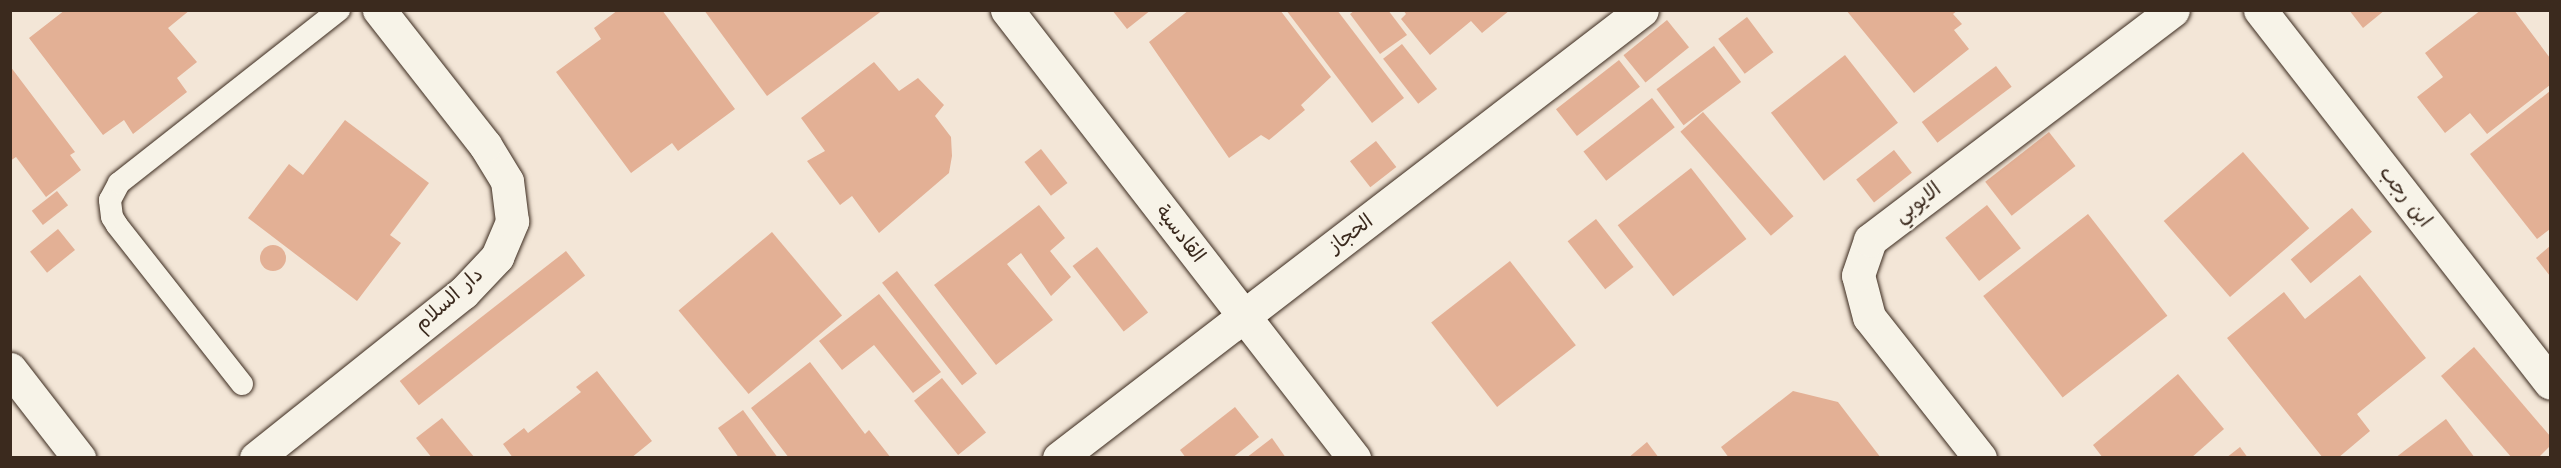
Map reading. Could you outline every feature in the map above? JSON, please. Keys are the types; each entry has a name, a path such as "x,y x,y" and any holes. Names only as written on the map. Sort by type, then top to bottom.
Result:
{"street":[{"name":"دار السلام","path":"256,458 463,293 497,257 512,221 507,181 485,145 379,10"},
{"name":"القادسية","path":"1007,10 1354,458"},
{"name":"الحجاز","path":"1059,458 1642,10"},
{"name":"الايوبي","path":"1980,458 1869,317 1858,275 1870,240 2173,10"},
{"name":"ابن رجب","path":"2260,10 2550,383"},
{"path":"10,369 79,458"}],"lane":[{"path":"242,384 117,225 112,217 110,200 119,183 339,10"}],"building":[{"path":"65,10 190,10 168,28 197,62 177,78 187,92 133,134 124,120 103,135 29,38"},
{"path":"618,10 662,10 735,109 678,151 672,143 631,173 556,72 601,39 594,28"},
{"path":"704,10 883,10 767,96"},
{"path":"1112,10 1151,10 1127,29"},
{"path":"1189,10 1280,10 1331,77 1301,105 1305,110 1269,140 1261,135 1229,158 1149,42"},
{"path":"1286,10 1337,10 1404,98 1372,123"},
{"path":"1355,10 1388,10 1407,35 1380,54 1350,14"},
{"path":"1403,10 1510,10 1482,33 1471,21 1430,55 1401,19 1406,14"},
{"path":"1846,10 1958,10 1953,14 1962,24 1954,30 1969,49 1914,93"},
{"path":"2349,10 2385,10 2363,28"},
{"path":"2481,10 2514,10 2550,58 2550,85 2487,134 2470,113 2445,133 2417,97 2443,77 2425,53"},
{"path":"1747,17 1773,52 1745,74 1718,39"},
{"path":"1667,20 1689,47 1646,82 1623,55"},
{"path":"1402,44 1437,89 1418,104 1383,59"},
{"path":"1714,46 1741,82 1684,125 1656,89"},
{"path":"1845,55 1898,123 1824,181 1771,113"},
{"path":"1619,60 1640,87 1577,136 1556,109"},
{"path":"874,62 899,91 918,78 944,105 935,116 951,137 952,156 949,173 879,233 852,196 840,205 807,161 825,151 801,118"},
{"path":"10,66 75,152 70,155 81,170 46,197 16,157 10,161"},
{"path":"1996,66 2012,87 1937,143 1922,122"},
{"path":"2550,91 2550,229 2537,239 2470,154"},
{"path":"1652,98 1675,127 1606,181 1583,152"},
{"path":"1703,112 1794,216 1771,236 1680,132"},
{"path":"345,120 429,183 390,235 401,243 357,301 248,218 289,164 303,175"},
{"path":"2049,132 2075,166 2012,216 1985,182"},
{"path":"1376,141 1396,167 1370,187 1350,161"},
{"path":"1041,149 1067,183 1051,196 1024,162"},
{"path":"1894,150 1912,173 1874,202 1856,180"},
{"path":"2243,152 2309,228 2230,297 2164,221"},
{"path":"1691,168 1746,239 1673,296 1618,225"},
{"path":"57,191 68,205 43,225 32,211"},
{"path":"1039,205 1065,238 1050,251 1071,277 1051,296 1021,253 1007,264 1053,320 996,365 934,285"},
{"path":"1987,205 2021,248 1979,281 1945,238"},
{"path":"2352,208 2372,232 2311,283 2291,259"},
{"path":"2088,214 2167,316 2063,398 1983,296"},
{"path":"1596,219 1634,267 1605,289 1568,241"},
{"path":"58,229 75,250 47,273 30,252"},
{"path":"772,232 842,315 749,394 679,310"},
{"path":"273,245 282,249 286,258 282,267 273,271 264,267 260,258 264,249"},
{"path":"2550,246 2550,276 2536,258"},
{"path":"1097,247 1148,312 1124,331 1073,266"},
{"path":"566,251 585,275 419,405 400,381"},
{"path":"1510,261 1576,345 1497,407 1431,323"},
{"path":"897,271 977,373 962,385 882,283"},
{"path":"2360,275 2426,358 2357,414 2370,431 2338,458 2323,458 2227,338 2284,292 2305,319"},
{"path":"879,294 941,372 913,393 874,345 842,370 819,341"},
{"path":"2474,347 2550,436 2550,446 2538,458 2512,458 2441,376"},
{"path":"810,362 865,434 869,430 891,458 789,458 751,408"},
{"path":"597,371 652,441 631,458 513,458 503,444 524,428 528,433 581,392 576,387"},
{"path":"2178,374 2224,429 2191,458 2103,458 2093,445"},
{"path":"942,378 986,432 958,455 914,401"},
{"path":"1793,391 1838,402 1881,458 1729,458 1721,447"},
{"path":"1235,407 1259,437 1232,458 1186,458 1180,450"},
{"path":"743,410 778,458 739,458 718,428"},
{"path":"442,418 475,458 432,458 416,438"},
{"path":"2446,419 2475,458 2395,458"},
{"path":"1272,438 1286,458 1246,458"},
{"path":"1647,442 1659,458 1628,458"},
{"path":"2240,447 2248,458 2226,458"}]}
